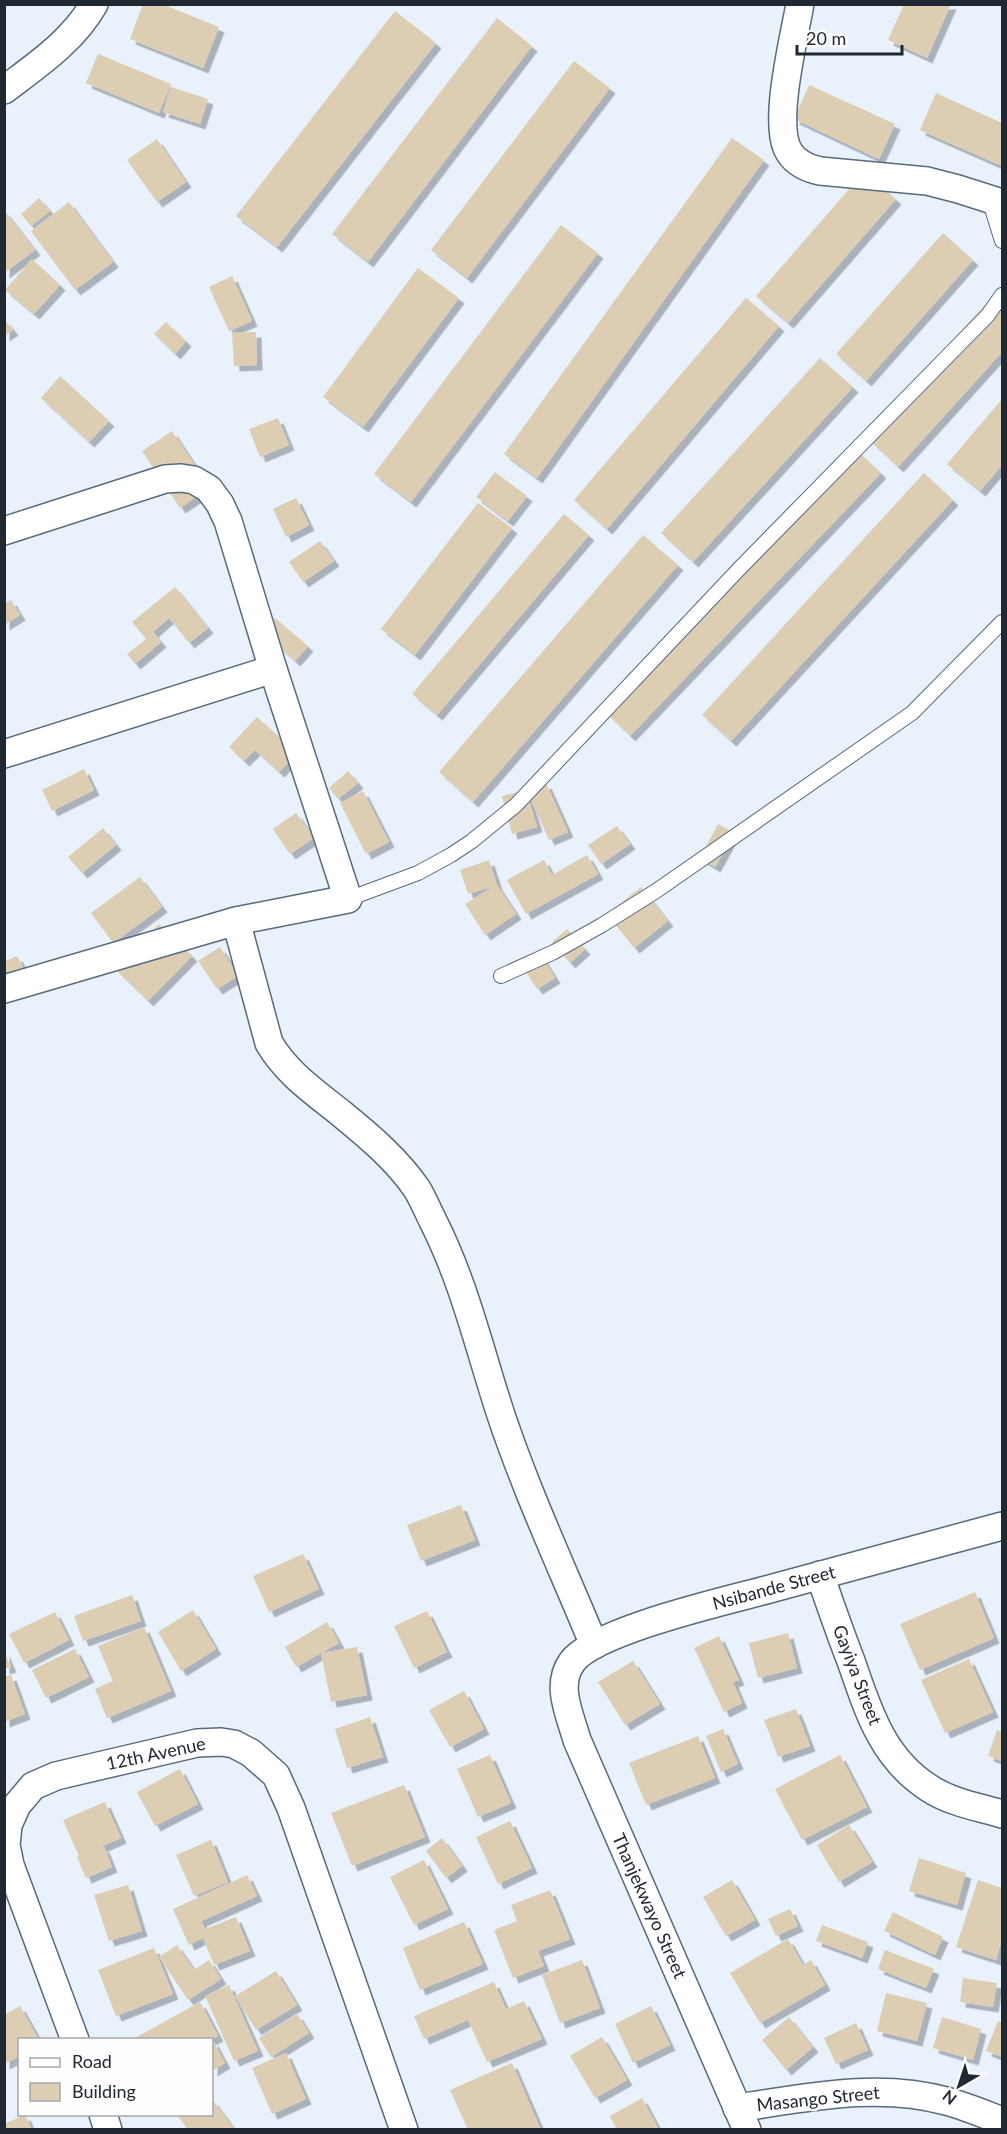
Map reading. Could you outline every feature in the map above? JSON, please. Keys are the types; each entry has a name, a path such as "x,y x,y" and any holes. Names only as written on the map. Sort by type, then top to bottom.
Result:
{"street":[{"path":"4,90 53,53 75,31 94,4"},
{"path":"800,4 781,118 787,148 798,162 820,171 927,181 996,201"},
{"path":"4,531 165,479 194,480 209,489 228,520 273,669 348,899 236,921 4,989"},
{"path":"4,754 273,669"},
{"path":"236,921 269,1043 279,1061 375,1142 399,1166 418,1190 465,1294 485,1367 515,1453 594,1645"},
{"name":"Nsibande Street","path":"564,1679 574,1659 594,1645 652,1622 1002,1526"},
{"name":"Gayiya Street","path":"820,1575 873,1723 890,1751 909,1772 929,1788 948,1797 1002,1814"},
{"name":"Thanjekwayo Street","path":"564,1679 566,1702 577,1740 742,2119"},
{"name":"12th Avenue","path":"74,2038 10,1865 6,1845 8,1825 17,1805 33,1786 56,1776 197,1743 234,1744 251,1753 276,1775 291,1808 404,2130"},
{"name":"Masango Street","path":"742,2119 835,2094 872,2091 912,2094 947,2101 1002,2121"}],"lane":[{"path":"996,201 1002,241"},
{"path":"348,899 418,873 452,855 516,805 739,569 988,315 1002,295"},
{"path":"501,976 554,952 656,891 912,713 1002,622"}],"building":[{"path":"143,4 162,4 219,27 203,68 130,39"},
{"path":"904,4 951,4 927,58 888,40"},
{"path":"395,11 436,43 277,247 236,216"},
{"path":"497,18 532,46 368,262 332,234"},
{"path":"98,54 171,84 159,113 86,83"},
{"path":"574,61 610,88 467,278 431,250"},
{"path":"809,85 895,124 879,159 794,119"},
{"path":"171,87 208,99 200,124 163,112"},
{"path":"936,93 1002,123 1002,166 920,130"},
{"path":"732,138 764,160 537,478 504,454"},
{"path":"157,139 186,182 157,202 127,160"},
{"path":"864,172 896,199 788,323 756,296"},
{"path":"39,198 50,211 31,226 21,214"},
{"path":"69,202 113,262 75,290 31,231"},
{"path":"4,210 35,250 4,273"},
{"path":"561,225 598,253 411,502 374,474"},
{"path":"943,233 973,260 866,381 836,354"},
{"path":"32,259 60,285 34,314 5,290"},
{"path":"418,268 459,298 363,427 323,397"},
{"path":"232,276 252,321 229,331 209,287"},
{"path":"1002,286 1002,352 898,467 865,436"},
{"path":"746,298 779,326 607,529 574,500"},
{"path":"4,319 13,330 4,336"},
{"path":"166,322 186,341 175,354 154,334"},
{"path":"256,332 257,365 234,366 232,333"},
{"path":"820,358 853,387 693,562 661,533"},
{"path":"60,376 109,421 89,442 41,398"},
{"path":"1002,399 1002,465 980,491 947,464"},
{"path":"278,418 289,445 260,457 249,429"},
{"path":"172,431 210,488 180,508 142,451"},
{"path":"852,446 881,473 630,736 602,708"},
{"path":"495,472 527,496 508,521 476,497"},
{"path":"924,473 953,500 731,741 702,715"},
{"path":"296,498 309,525 286,537 273,509"},
{"path":"478,503 512,528 415,655 381,629"},
{"path":"564,514 589,535 437,715 412,694"},
{"path":"643,535 678,565 473,802 439,772"},
{"path":"320,541 334,561 303,582 289,562"},
{"path":"175,587 208,628 189,643 169,618 153,632 161,642 135,664 127,654 146,639 132,622"},
{"path":"11,600 20,615 4,625 4,604"},
{"path":"275,618 308,646 295,661 262,632"},
{"path":"257,717 297,753 279,772 255,750 244,761 229,747"},
{"path":"84,769 94,790 52,811 42,790"},
{"path":"348,771 358,783 338,799 329,788"},
{"path":"546,783 568,832 549,840 527,791"},
{"path":"526,790 537,827 512,834 502,796"},
{"path":"363,791 389,842 366,854 340,803"},
{"path":"296,813 314,838 290,854 273,829"},
{"path":"718,824 734,833 715,867 700,858"},
{"path":"617,826 630,844 601,864 588,845"},
{"path":"103,828 116,845 82,873 68,857"},
{"path":"587,855 598,874 526,914 507,880 544,860 552,875"},
{"path":"489,860 497,885 516,914 485,935 465,904 494,886 468,894 460,870"},
{"path":"140,877 162,907 113,943 91,913"},
{"path":"641,887 668,921 634,948 607,914"},
{"path":"159,924 192,956 148,1001 115,969"},
{"path":"567,929 585,949 570,963 552,942"},
{"path":"220,947 238,976 217,989 198,961"},
{"path":"17,956 29,979 4,991 4,962"},
{"path":"542,957 555,978 537,989 524,969"},
{"path":"461,1505 475,1540 421,1561 407,1525"},
{"path":"303,1554 319,1589 269,1612 253,1576"},
{"path":"975,1592 994,1638 920,1670 900,1624"},
{"path":"132,1595 141,1621 83,1641 74,1616"},
{"path":"193,1610 216,1649 181,1671 158,1632"},
{"path":"427,1611 447,1652 414,1668 394,1626"},
{"path":"55,1612 69,1640 24,1663 9,1634"},
{"path":"327,1622 339,1643 296,1667 285,1647"},
{"path":"144,1627 171,1691 107,1718 95,1689 113,1681 98,1646"},
{"path":"788,1633 797,1668 758,1678 749,1643"},
{"path":"719,1636 739,1680 733,1682 742,1703 724,1712 694,1648"},
{"path":"357,1647 367,1695 331,1702 321,1653"},
{"path":"75,1649 89,1677 46,1698 32,1670"},
{"path":"4,1651 11,1667 4,1669"},
{"path":"969,1659 993,1712 945,1733 921,1680"},
{"path":"633,1661 660,1704 625,1725 598,1682"},
{"path":"11,1675 25,1714 4,1722 4,1677"},
{"path":"464,1691 484,1729 450,1747 429,1710"},
{"path":"796,1709 810,1746 778,1757 764,1720"},
{"path":"370,1717 383,1757 347,1768 335,1729"},
{"path":"723,1729 738,1764 721,1772 706,1736"},
{"path":"997,1730 1002,1732 1002,1761 988,1756"},
{"path":"698,1736 715,1778 646,1805 629,1763"},
{"path":"490,1755 511,1803 478,1817 457,1769"},
{"path":"840,1755 867,1807 802,1840 775,1789"},
{"path":"180,1769 198,1804 155,1826 137,1792"},
{"path":"404,1785 425,1837 352,1866 331,1813"},
{"path":"105,1802 121,1838 96,1849 104,1847 112,1867 86,1878 63,1820"},
{"path":"510,1821 532,1868 498,1884 476,1837"},
{"path":"849,1825 872,1862 839,1882 817,1845"},
{"path":"442,1838 462,1866 446,1878 426,1851"},
{"path":"211,1840 228,1882 194,1896 176,1855"},
{"path":"919,1858 966,1873 957,1905 909,1891"},
{"path":"424,1860 448,1909 414,1925 390,1877"},
{"path":"247,1875 257,1896 201,1921 205,1929 236,1917 250,1951 214,1965 203,1938 189,1945 173,1909"},
{"path":"732,1880 755,1920 726,1936 703,1897"},
{"path":"978,1880 1002,1888 1002,1939 996,1960 956,1947"},
{"path":"128,1885 142,1931 109,1941 94,1895"},
{"path":"550,1890 570,1939 538,1951 544,1966 513,1978 494,1930 517,1921 511,1905"},
{"path":"790,1909 798,1926 776,1936 768,1919"},
{"path":"893,1912 943,1937 935,1955 884,1931"},
{"path":"464,1922 483,1964 420,1990 403,1948"},
{"path":"822,1925 868,1942 862,1958 816,1941"},
{"path":"788,1939 803,1965 811,1960 825,1985 760,2023 730,1973"},
{"path":"177,1945 194,1970 209,1960 221,1979 188,2000 159,1957"},
{"path":"154,1948 173,1994 116,2016 98,1970"},
{"path":"885,1950 934,1969 926,1988 878,1969"},
{"path":"582,1960 600,2008 560,2023 542,1975"},
{"path":"276,1971 297,2005 256,2030 235,1996"},
{"path":"963,1978 997,1983 993,2007 960,2002"},
{"path":"494,1982 506,2009 524,2001 542,2039 487,2062 468,2020 424,2039 414,2016"},
{"path":"229,1985 258,2051 234,2061 205,1996"},
{"path":"886,1993 927,2003 917,2041 877,2031"},
{"path":"200,2002 218,2036 213,2038 135,2038"},
{"path":"20,2006 38,2038 18,2038 18,2057 4,2064 4,2015"},
{"path":"651,2006 670,2045 633,2063 615,2024"},
{"path":"297,2014 309,2033 271,2057 259,2038"},
{"path":"789,2017 813,2047 786,2070 762,2040"},
{"path":"942,2017 981,2029 973,2060 933,2048"},
{"path":"998,2021 1002,2023 1002,2057 986,2051"},
{"path":"856,2023 868,2050 836,2064 824,2038"},
{"path":"602,2037 627,2080 595,2098 570,2056"},
{"path":"213,2041 225,2063 213,2070"},
{"path":"286,2053 306,2099 272,2114 252,2068"},
{"path":"512,2063 541,2130 468,2130 450,2090"},
{"path":"642,2098 659,2130 617,2130 610,2116"},
{"path":"213,2100 235,2130 188,2130 178,2116 213,2116"},
{"path":"25,2116 32,2130 4,2130 4,2124"}]}
